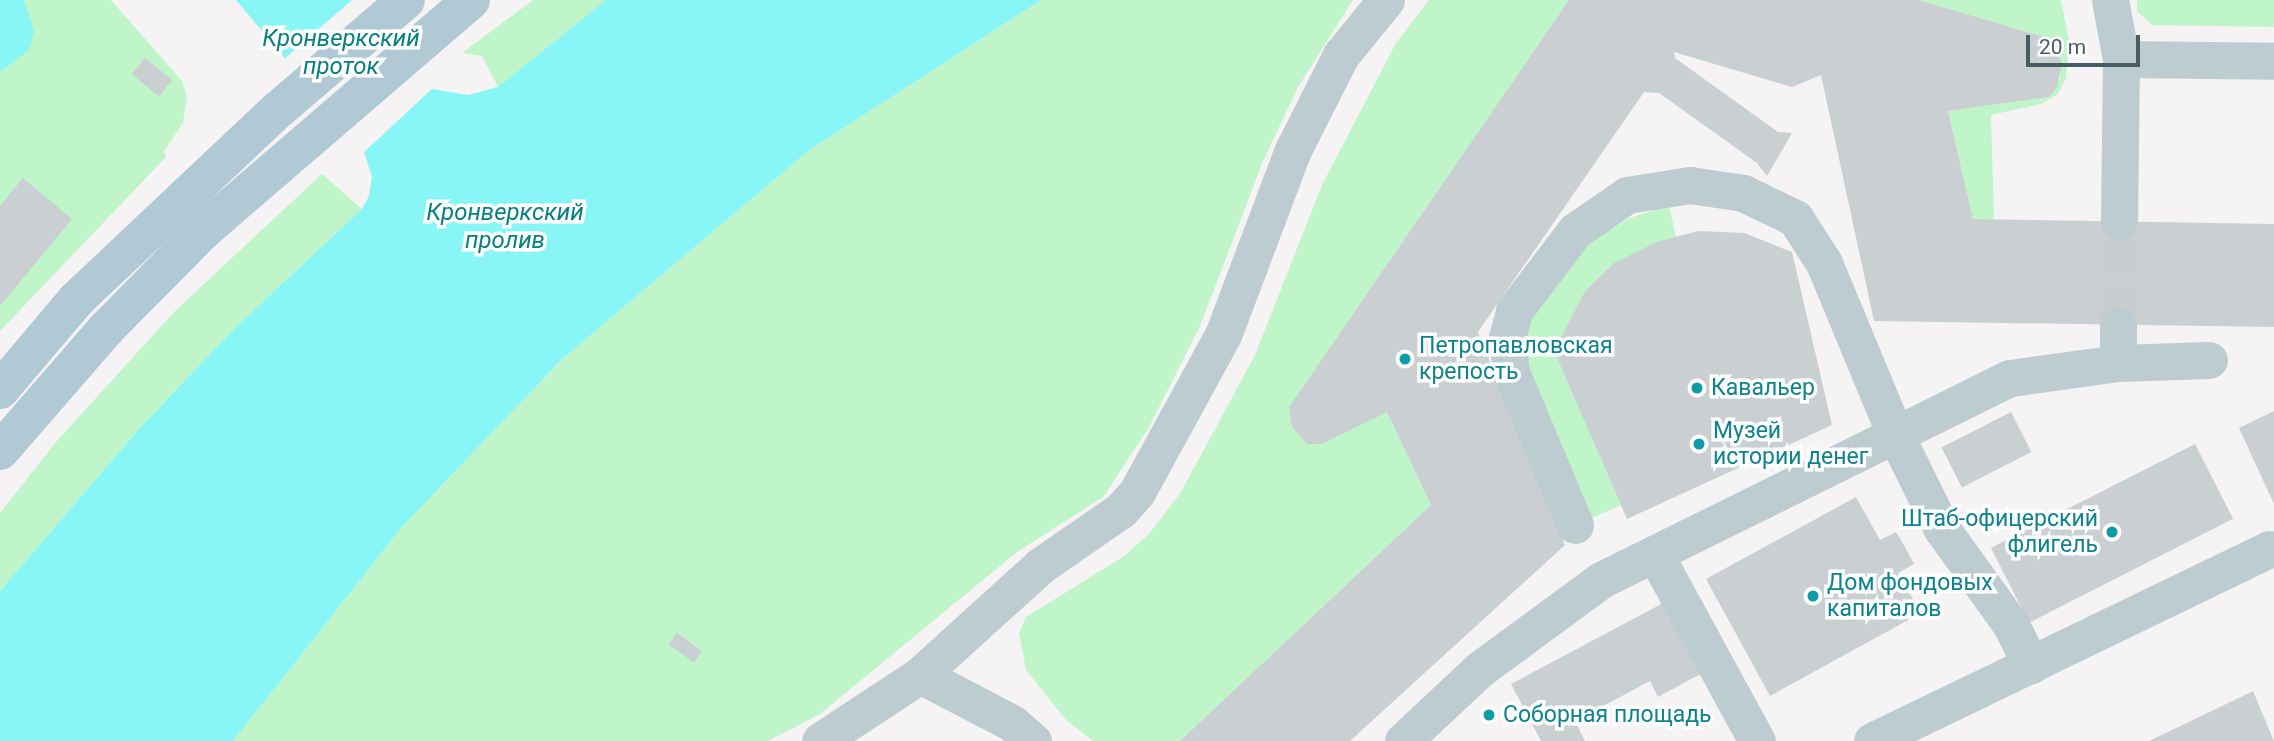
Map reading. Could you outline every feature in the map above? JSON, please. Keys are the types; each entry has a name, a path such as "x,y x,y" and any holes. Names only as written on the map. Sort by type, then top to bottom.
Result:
{"main road":[{"path":"0,390 76,300 279,109 406,0"},
{"path":"0,451 116,319 204,230 471,0"}],"lane":[{"path":"820,741 920,675 1040,566 1121,510 1137,492 1223,335 1299,138 1341,55 1386,0"},
{"path":"2110,0 2121,59 2119,221"},
{"path":"2121,59 2274,61"},
{"path":"1575,525 1511,372 1507,338 1514,311 1575,232 1628,195 1690,185 1743,193 1795,218 1824,262 1895,434 1942,529 2011,625 2031,665"},
{"path":"2118,325 2118,363"},
{"path":"1403,741 1480,669 1601,580 2010,378 2118,363 2209,360"},
{"path":"1872,741 2269,549"},
{"path":"1656,554 1757,741"},
{"path":"920,675 1012,723 1033,741"}],"green space":[{"path":"0,0 111,0 182,81 187,95 183,123 164,151 166,157 0,331"},
{"path":"533,0 606,0 498,87 482,56 462,53"},
{"path":"1041,0 1353,0 1298,87 1263,161 1200,326 1148,429 1103,497 1017,552 820,714 768,741 233,741 401,528 561,360 808,151"},
{"path":"1429,0 1569,0 1289,407 1292,427 1308,444 1387,412 1431,505 1180,741 1093,741 1066,720 1026,670 1019,633 1026,617 1123,557 1149,534 1181,492 1255,355 1322,185 1396,43"},
{"path":"1919,0 2061,0 2069,42 2066,78 2058,94 2041,104 1991,115 1994,219 1973,219 1948,111 2049,97 2060,78 2059,54 2041,36"},
{"path":"2137,0 2274,0 2274,27 2152,25 2137,11"},
{"path":"322,174 362,209 234,329 139,429 0,591 0,513 56,442 175,311"},
{"path":"1669,205 1676,237 1614,263 1585,291 1554,351 1621,505 1592,518 1528,373 1524,346 1530,318 1553,281 1592,240 1630,218"}],"water":[{"path":"0,0 24,0 34,31 29,50 0,72"},
{"name":"Кронверкский пролив","path":"236,0 357,0 432,89 468,95 498,87 606,0 1041,0 808,151 561,360 401,528 233,741 0,741 0,591 139,429 234,329 362,209 369,196 372,177 364,152"}],"pier":[{"name":"Кронверкский проток","path":"352,0 362,0 435,86 361,155 282,61"}],"building":[{"name":"Петропавловская крепость","path":"1569,0 1919,0 2041,36 2052,43 2062,63 2057,87 2049,97 1948,111 1973,219 2274,224 2274,327 1874,321 1821,75 1792,87 1674,52 1675,58 1778,132 1792,133 1767,176 1757,163 1659,93 1644,92 1478,332 1565,545 1350,741 1180,741 1431,505 1387,412 1322,444 1307,444 1292,427 1289,407"},
{"path":"145,58 172,80 159,96 132,74"},
{"path":"23,178 72,219 0,306 0,206"},
{"name":"Кавальер","path":"1698,231 1744,233 1792,252 1832,425 1627,519 1554,351 1585,291 1614,263 1657,242"},
{"path":"2274,411 2274,504 2239,428"},
{"path":"2011,412 2031,452 1962,488 1942,447"},
{"name":"Штаб-офицерский флигель","path":"2195,444 2233,519 2029,623 1991,548"},
{"name":"Дом фондовых капиталов","path":"1856,497 1880,540 1896,532 1905,547 1914,564 1898,573 1921,613 1770,696 1706,579"},
{"path":"1667,601 1704,672 1658,697 1650,681 1575,721 1585,741 1541,741 1511,684"},
{"path":"677,633 702,651 694,663 669,644"},
{"path":"2253,691 2274,741 2149,741 2220,707"}],"tunnel":[{"path":"2118,325 2119,221"}],"place":[{"name":"Петропавловская крепость","path":"1405,359"},
{"name":"Кавальер","path":"1697,388"},
{"name":"Музей истории денег","path":"1699,444"},
{"name":"Штаб-офицерский флигель","path":"2112,532"},
{"name":"Дом фондовых капиталов","path":"1813,596"},
{"name":"Соборная площадь","path":"1489,715"}]}
